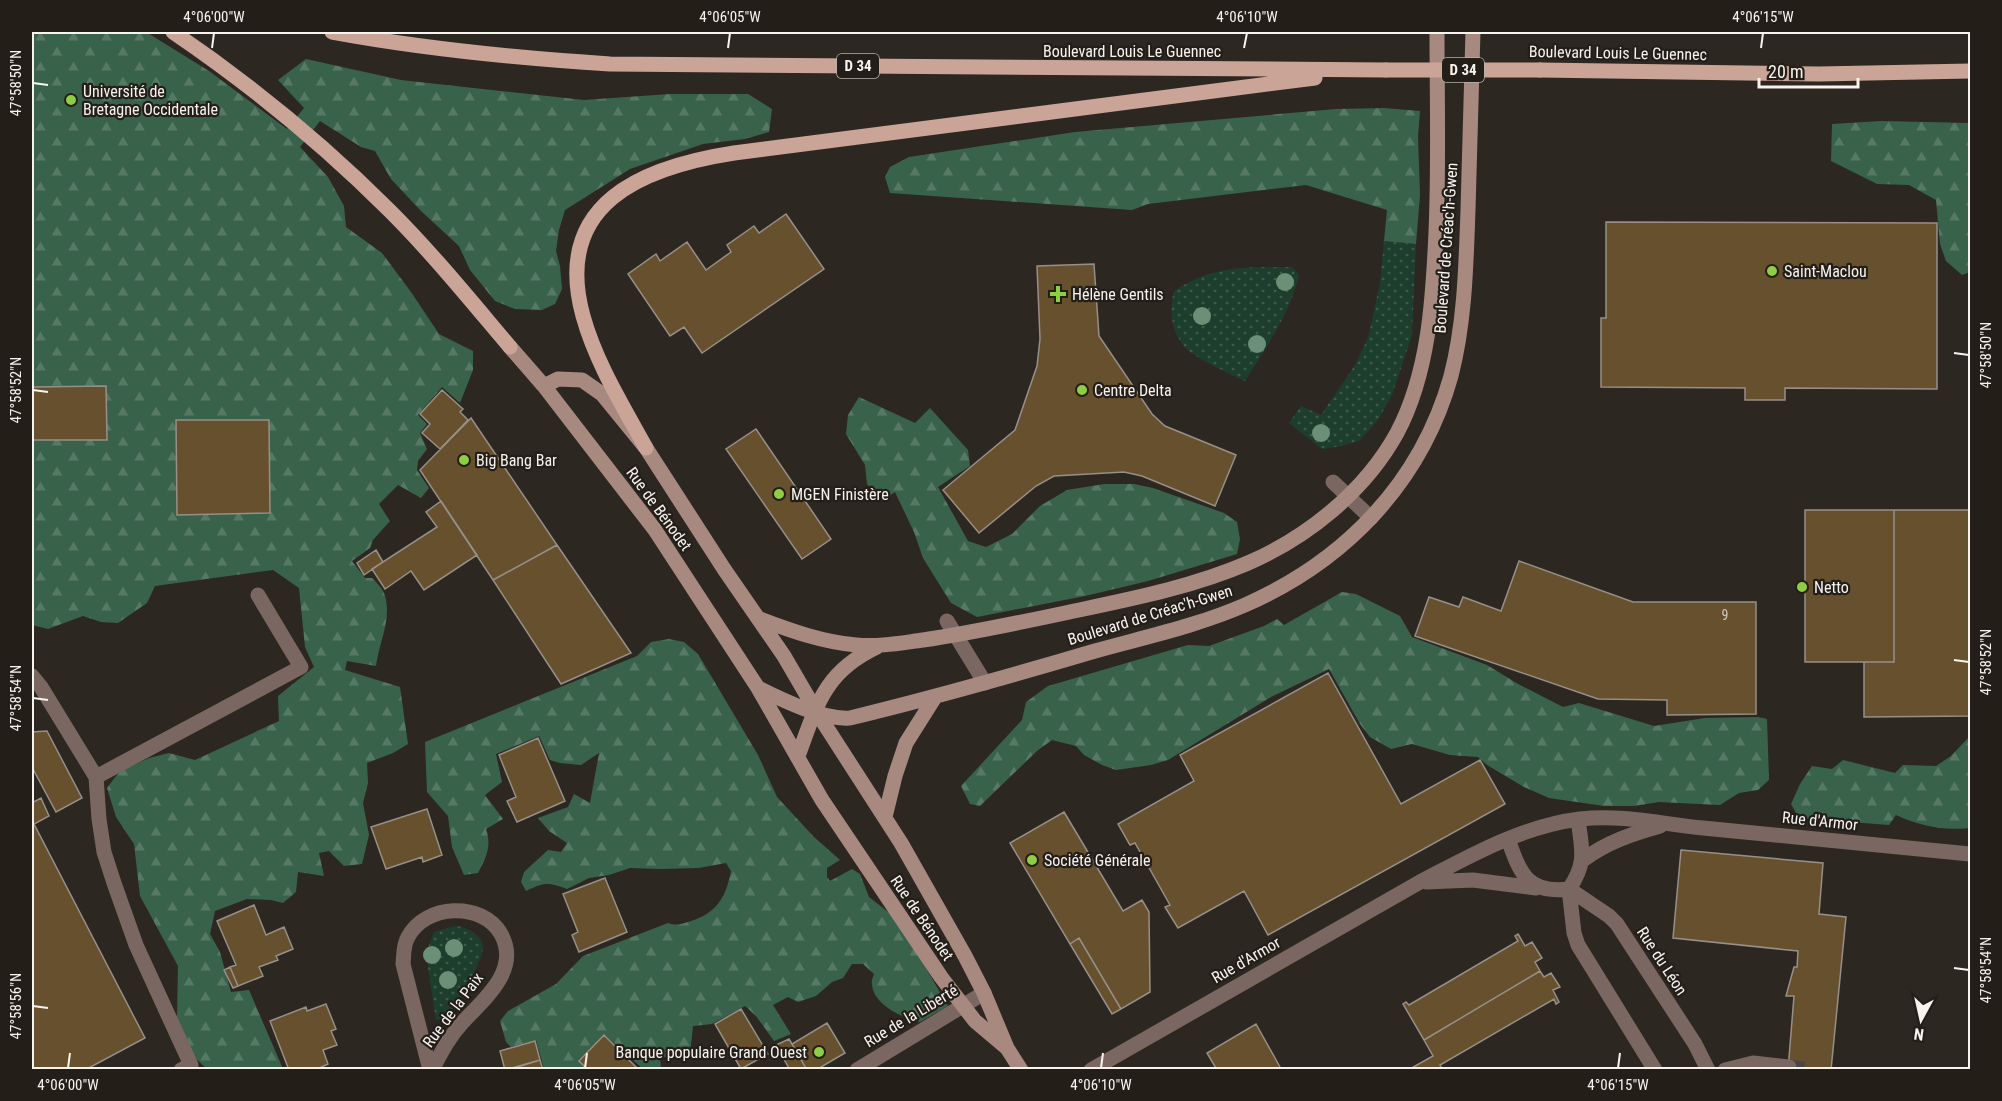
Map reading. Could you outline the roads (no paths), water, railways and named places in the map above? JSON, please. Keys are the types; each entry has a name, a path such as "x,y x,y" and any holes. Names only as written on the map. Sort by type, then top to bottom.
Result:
{"main road":[{"path":"173,32 252,88 347,169 437,262 510,347"},
{"name":"Boulevard Louis Le Guennec","path":"332,32 464,53 610,64 1819,74 1971,71"},
{"path":"646,448 593,345 583,316 577,280 578,259 592,221 606,201 636,182 664,169 702,158 1379,70"}],"street":[{"name":"Boulevard de Créac'h-Gwen","path":"760,619 784,629 829,641 879,646 956,636 1172,588 1246,564 1303,533 1319,521 1367,475 1396,434 1413,396 1427,334 1434,270 1437,194 1437,32"},
{"name":"Boulevard de Créac'h-Gwen","path":"758,688 786,702 838,719 850,718 935,697 1208,619 1300,577 1341,547 1371,518 1395,490 1414,461 1441,405 1456,356 1462,315 1466,250 1473,32"},
{"name":"Rue de Bénodet","path":"510,347 544,386 655,530 758,688 822,800 928,959 975,1021 1014,1059"},
{"name":"Rue de Bénodet","path":"544,386 558,379 582,380 602,394 646,448 724,569 760,619 885,818 928,890 984,993 1014,1059"},
{"path":"1333,482 1371,518"},
{"path":"96,777 301,667 258,595"},
{"path":"947,621 985,683"},
{"name":"Boulevard de Créac'h-Gwen","path":"798,756 824,690 837,673 861,655 879,646"},
{"path":"32,676 96,777 99,819 105,852 136,945 191,1065 181,1070"},
{"path":"885,818 893,782 906,743 935,697"},
{"name":"Rue d'Armor","path":"1091,1070 1420,882 1508,838 1578,820 1614,817 1666,825 1971,854"},
{"path":"1578,820 1583,860 1579,875 1569,889 1574,933 1578,945 1655,1070"},
{"name":"Rue d'Armor","path":"1583,860 1599,848 1616,840 1666,825"},
{"path":"1508,838 1522,874 1529,882 1541,889 1556,891 1569,889"},
{"name":"Rue d'Armor","path":"1420,882 1473,880 1541,889"},
{"name":"Rue du Léon","path":"1569,889 1617,924 1695,1044 1708,1070"},
{"name":"Rue de la Paix","path":"470,911 491,922 500,932 507,950 507,962 497,983 448,1040 431,1070 405,972 404,947 415,927 426,918 440,913 470,911"},
{"name":"Rue de la Liberté","path":"857,1070 984,993"},
{"path":"1725,1070 1753,1064 1789,1067"}],"tunnel":[{"path":"1789,1067 1808,1070"}],"place":[{"name":"Université de Bretagne Occidentale","path":"71,100"},
{"name":"Saint-Maclou","path":"1772,271"},
{"name":"Hélène Gentils","path":"1058,294"},
{"name":"Centre Delta","path":"1082,390"},
{"name":"Big Bang Bar","path":"464,460"},
{"name":"MGEN Finistère","path":"779,494"},
{"name":"Netto","path":"1802,587"},
{"name":"Société Générale","path":"1032,860"},
{"name":"Banque populaire Grand Ouest","path":"819,1052"}]}
